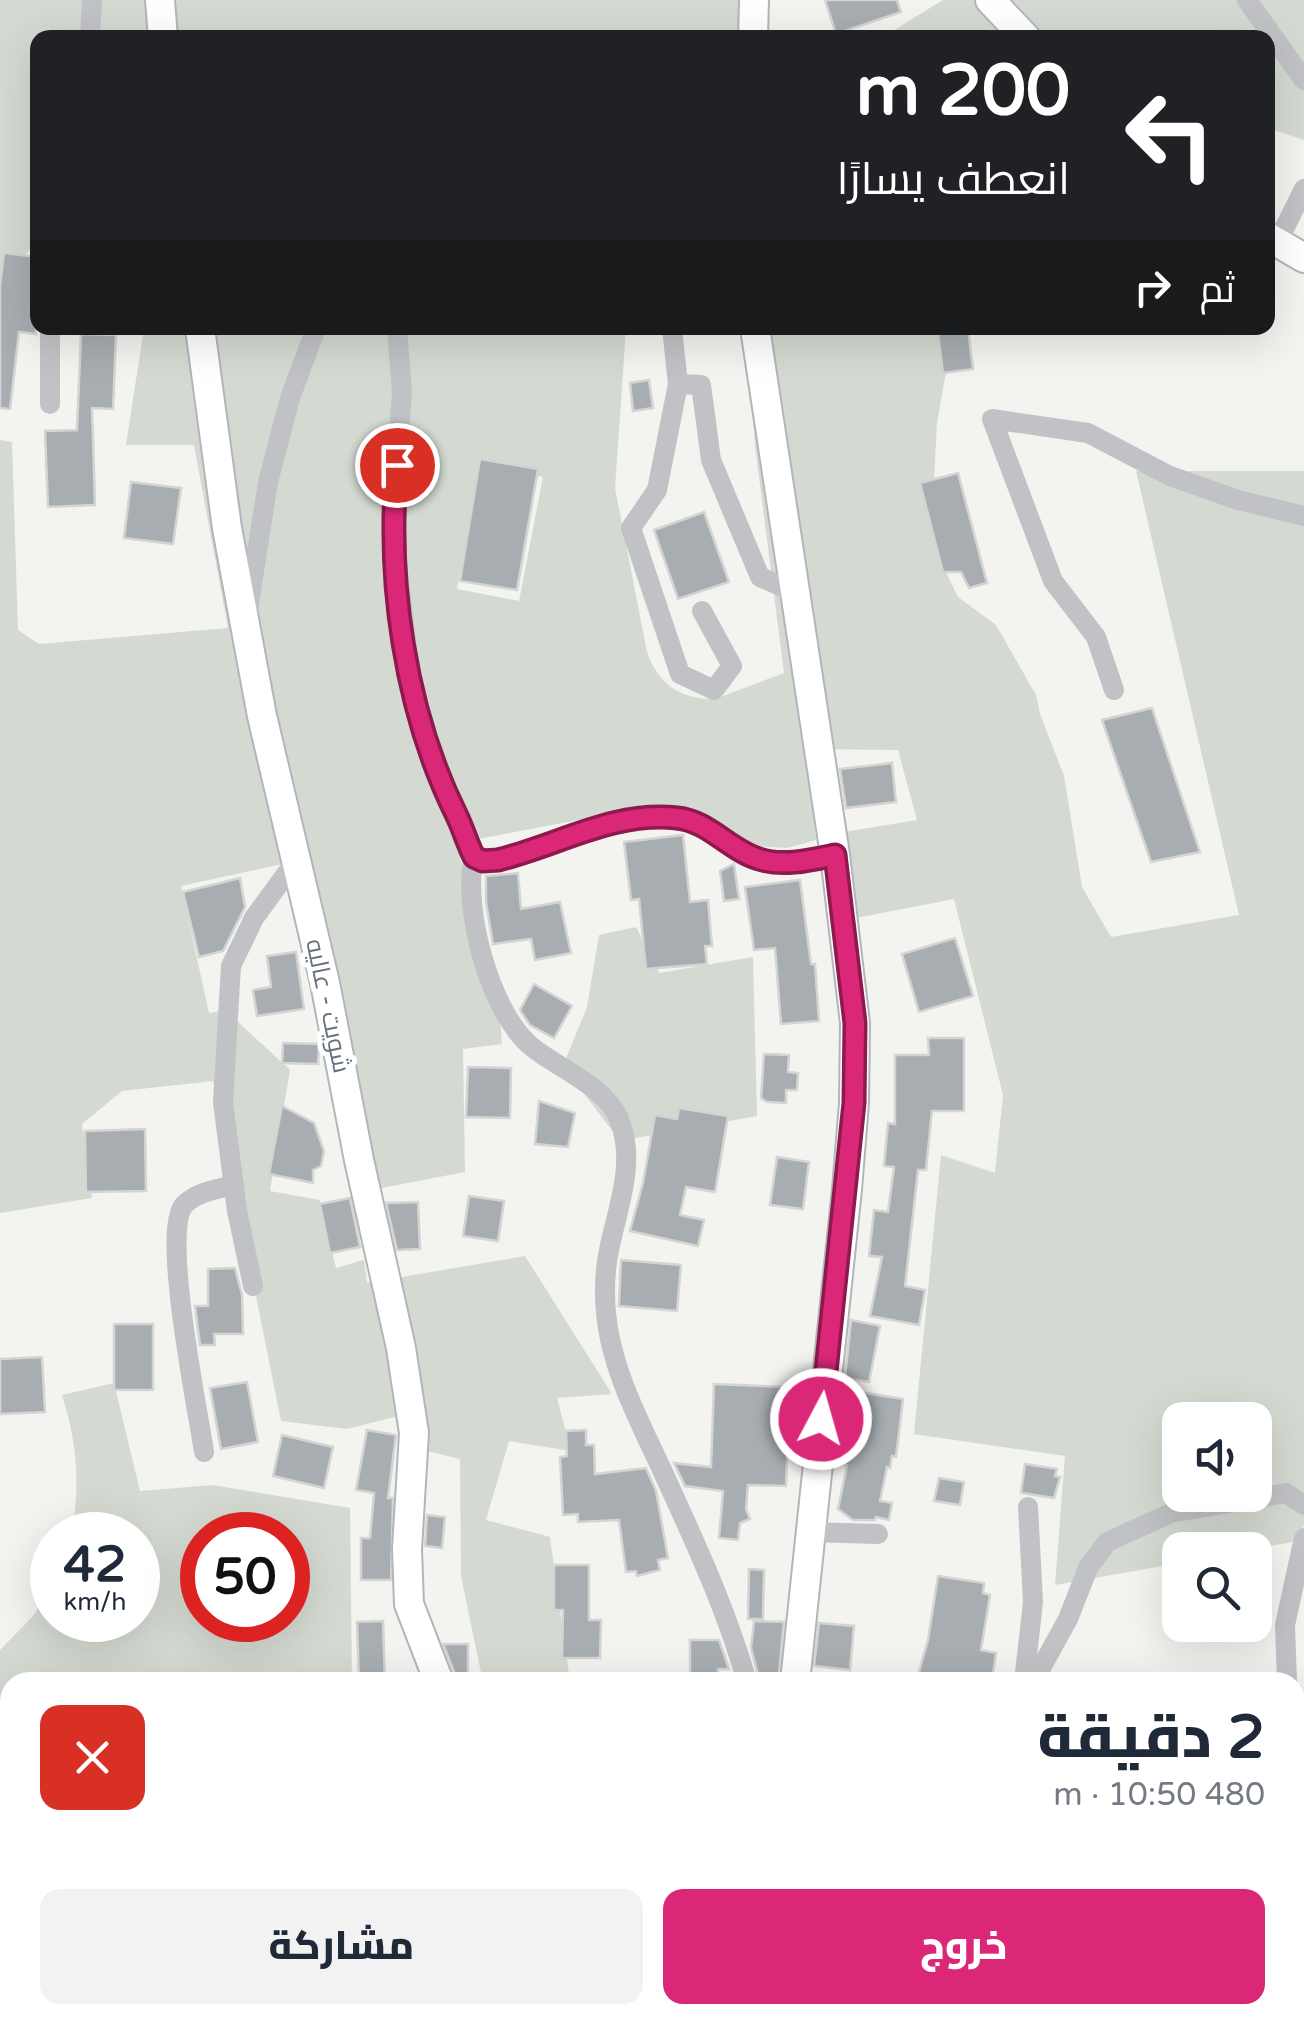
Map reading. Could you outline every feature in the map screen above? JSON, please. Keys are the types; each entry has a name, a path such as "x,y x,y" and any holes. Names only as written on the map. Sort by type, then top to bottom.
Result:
{"main road":[{"path":"160,0 162,30"},
{"path":"753,30 754,0"},
{"path":"990,0 1018,30"},
{"path":"1275,242 1304,258"},
{"name":"شويت - عاليه","path":"201,335 227,528 245,626 401,1348 414,1444 407,1550 409,1604 434,1672"},
{"path":"756,335 835,855 855,1023 854,1103 797,1672"}],"street":[{"path":"90,30 92,0"},
{"path":"1247,0 1268,30"},
{"path":"1275,39 1304,80"},
{"path":"1275,235 1304,190"},
{"path":"50,335 50,404"},
{"path":"245,626 268,482 290,398 313,335"},
{"path":"398,335 402,393 394,494 396,555 409,674 432,762 474,857 472,910 503,1012 514,1031 530,1046 604,1098 617,1114 625,1138 622,1207 605,1278 610,1342 633,1409 713,1582 743,1672"},
{"path":"673,335 678,384 657,490 631,528 680,674 714,690 732,666 702,611"},
{"path":"678,384 702,385 712,460 760,577 796,593"},
{"path":"1114,690 1096,637 1052,581 992,419 1088,433 1170,476 1238,500 1304,516"},
{"path":"474,857 483,861 508,857 615,821 646,817 690,820 762,861 835,855"},
{"path":"253,1286 234,1185 224,1102 231,966 254,918 295,862"},
{"path":"204,1452 175,1242 182,1207 196,1196 234,1185"},
{"path":"1039,1672 1068,1619 1088,1568 1107,1542 1170,1513 1286,1493 1304,1505"},
{"path":"1027,1672 1033,1602 1028,1507"},
{"path":"809,1532 878,1534"},
{"path":"1287,1672 1285,1625 1304,1538"}],"shaded area":[{"path":"0,0 759,0 757,30 30,30 30,249 0,281"},
{"path":"943,0 1304,0 1304,140 1275,130 1275,30 894,30"},
{"path":"143,335 626,335 615,488 647,652 657,673 672,688 692,697 715,699 784,673 755,445 747,335 959,335 945,377 937,423 934,481 945,570 958,597 996,625 1036,695 1064,776 1082,887 1111,937 1239,915 1136,471 1304,471 1304,1526 1292,1542 1272,1546 1272,1532 1162,1532 1162,1566 1055,1585 1065,1456 914,1434 941,1155 995,1173 1003,1095 954,899 856,918 838,833 917,820 898,750 805,749 816,840 787,848 756,846 632,810 456,843 499,1004 502,1044 463,1049 465,1172 366,1191 283,864 181,886 209,1013 225,1010 290,1070 270,1191 320,1200 336,1268 364,1260 367,1283 525,1256 612,1394 557,1398 571,1451 509,1441 486,1520 550,1537 569,1672 481,1672 461,1576 460,1459 427,1451 422,1410 347,1429 281,1421 213,1081 122,1091 82,1124 92,1198 0,1213 0,440 12,442 18,630 39,644 228,628 194,445 126,445","holes":["481,464 543,477 519,601 457,589"]},
{"path":"636,927 659,973 753,957 757,1116 620,1141 563,1066 587,1007 599,935"},
{"path":"114,1383 140,1491 213,1485 350,1508 352,1672 0,1672 0,1650 30,1619 30,1642 160,1642 160,1512 74,1512 76,1464 62,1395"}],"building":[{"path":"825,0 897,0 901,12 848,30 835,30"},
{"path":"4,253 30,256 30,333 19,332 10,409 0,408 0,285"},
{"path":"81,335 116,335 113,409 92,408 95,505 48,507 45,431 77,430"},
{"path":"938,335 969,335 973,369 943,373"},
{"path":"649,380 653,408 633,411 630,383"},
{"path":"480,459 538,469 517,590 460,581"},
{"path":"958,473 987,583 969,588 961,572 943,572 920,483"},
{"path":"131,482 181,488 173,544 124,538"},
{"path":"704,512 729,582 678,599 654,530"},
{"path":"1152,708 1200,852 1151,862 1102,720"},
{"path":"892,763 896,802 846,808 840,769"},
{"path":"683,835 690,902 708,900 712,946 705,946 707,964 646,969 639,899 631,900 624,842"},
{"path":"734,864 739,899 724,901 720,871"},
{"path":"518,873 521,909 560,902 571,953 535,960 531,939 493,944 486,876"},
{"path":"240,878 245,907 223,951 199,957 183,892"},
{"path":"800,880 811,964 815,964 819,1021 781,1024 775,948 754,950 745,887"},
{"path":"955,938 973,996 919,1012 902,954"},
{"path":"296,952 304,1009 257,1016 253,990 271,987 267,956"},
{"path":"534,984 572,1006 554,1038 530,1025 520,1010"},
{"path":"928,1038 964,1038 964,1111 932,1111 926,1170 918,1170 905,1286 925,1290 919,1325 870,1316 882,1257 869,1256 874,1210 888,1212 894,1167 884,1166 888,1123 895,1124 895,1055 929,1055"},
{"path":"283,1043 319,1044 318,1064 282,1063"},
{"path":"764,1054 789,1055 788,1072 798,1073 797,1090 786,1090 786,1103 761,1098"},
{"path":"468,1067 511,1068 510,1118 466,1117"},
{"path":"539,1101 575,1113 568,1147 535,1144"},
{"path":"282,1106 314,1123 324,1151 321,1166 313,1170 313,1183 269,1174"},
{"path":"679,1108 728,1116 715,1192 686,1187 680,1215 704,1220 698,1246 630,1231 655,1115 677,1119"},
{"path":"145,1129 146,1191 86,1192 85,1131"},
{"path":"777,1157 809,1162 803,1209 770,1205"},
{"path":"469,1196 504,1201 498,1241 463,1236"},
{"path":"350,1198 360,1247 330,1253 320,1204"},
{"path":"418,1202 420,1249 397,1250 386,1203"},
{"path":"621,1260 681,1265 677,1311 619,1306"},
{"path":"235,1268 242,1295 243,1334 214,1334 215,1345 200,1345 195,1306 208,1306 208,1269"},
{"path":"851,1320 880,1326 869,1382 845,1378"},
{"path":"114,1324 153,1324 153,1390 114,1390"},
{"path":"42,1357 45,1412 0,1414 0,1359"},
{"path":"247,1382 258,1442 221,1449 210,1388"},
{"path":"714,1384 787,1387 786,1486 748,1485 746,1509 750,1519 740,1523 738,1540 719,1538 723,1491 685,1486 674,1463 711,1467"},
{"path":"860,1392 903,1399 896,1457 892,1456 890,1468 887,1467 880,1501 892,1503 889,1520 853,1520 838,1509 847,1465 836,1464 841,1412 858,1414 855,1400"},
{"path":"367,1430 396,1435 388,1498 393,1498 391,1580 361,1580 361,1538 370,1538 374,1493 356,1490"},
{"path":"586,1430 586,1445 594,1445 595,1474 646,1468 656,1491 668,1558 658,1560 660,1570 637,1576 636,1571 626,1572 619,1520 578,1522 578,1514 563,1515 560,1457 567,1456 566,1431"},
{"path":"282,1435 333,1447 324,1488 273,1476"},
{"path":"1025,1464 1057,1469 1055,1476 1060,1477 1054,1498 1021,1493"},
{"path":"939,1478 964,1482 960,1505 934,1501"},
{"path":"427,1515 445,1517 442,1548 425,1546"},
{"path":"554,1565 589,1565 589,1620 601,1620 600,1658 562,1658 563,1610 554,1610"},
{"path":"749,1569 764,1570 763,1619 748,1619"},
{"path":"938,1576 984,1583 983,1593 990,1595 981,1650 996,1653 993,1672 919,1672"},
{"path":"383,1621 385,1672 359,1672 357,1622"},
{"path":"754,1621 784,1622 779,1672 757,1672 751,1648"},
{"path":"819,1623 854,1626 850,1670 814,1666"},
{"path":"690,1640 719,1640 729,1669 690,1672"},
{"path":"443,1644 468,1644 468,1672 454,1672"}],"route":[{"path":"397,465 396,555 412,693 432,762 474,857 498,860 615,821 646,817 690,820 762,861 811,860 835,855 855,1023 854,1103 821,1419"}]}
